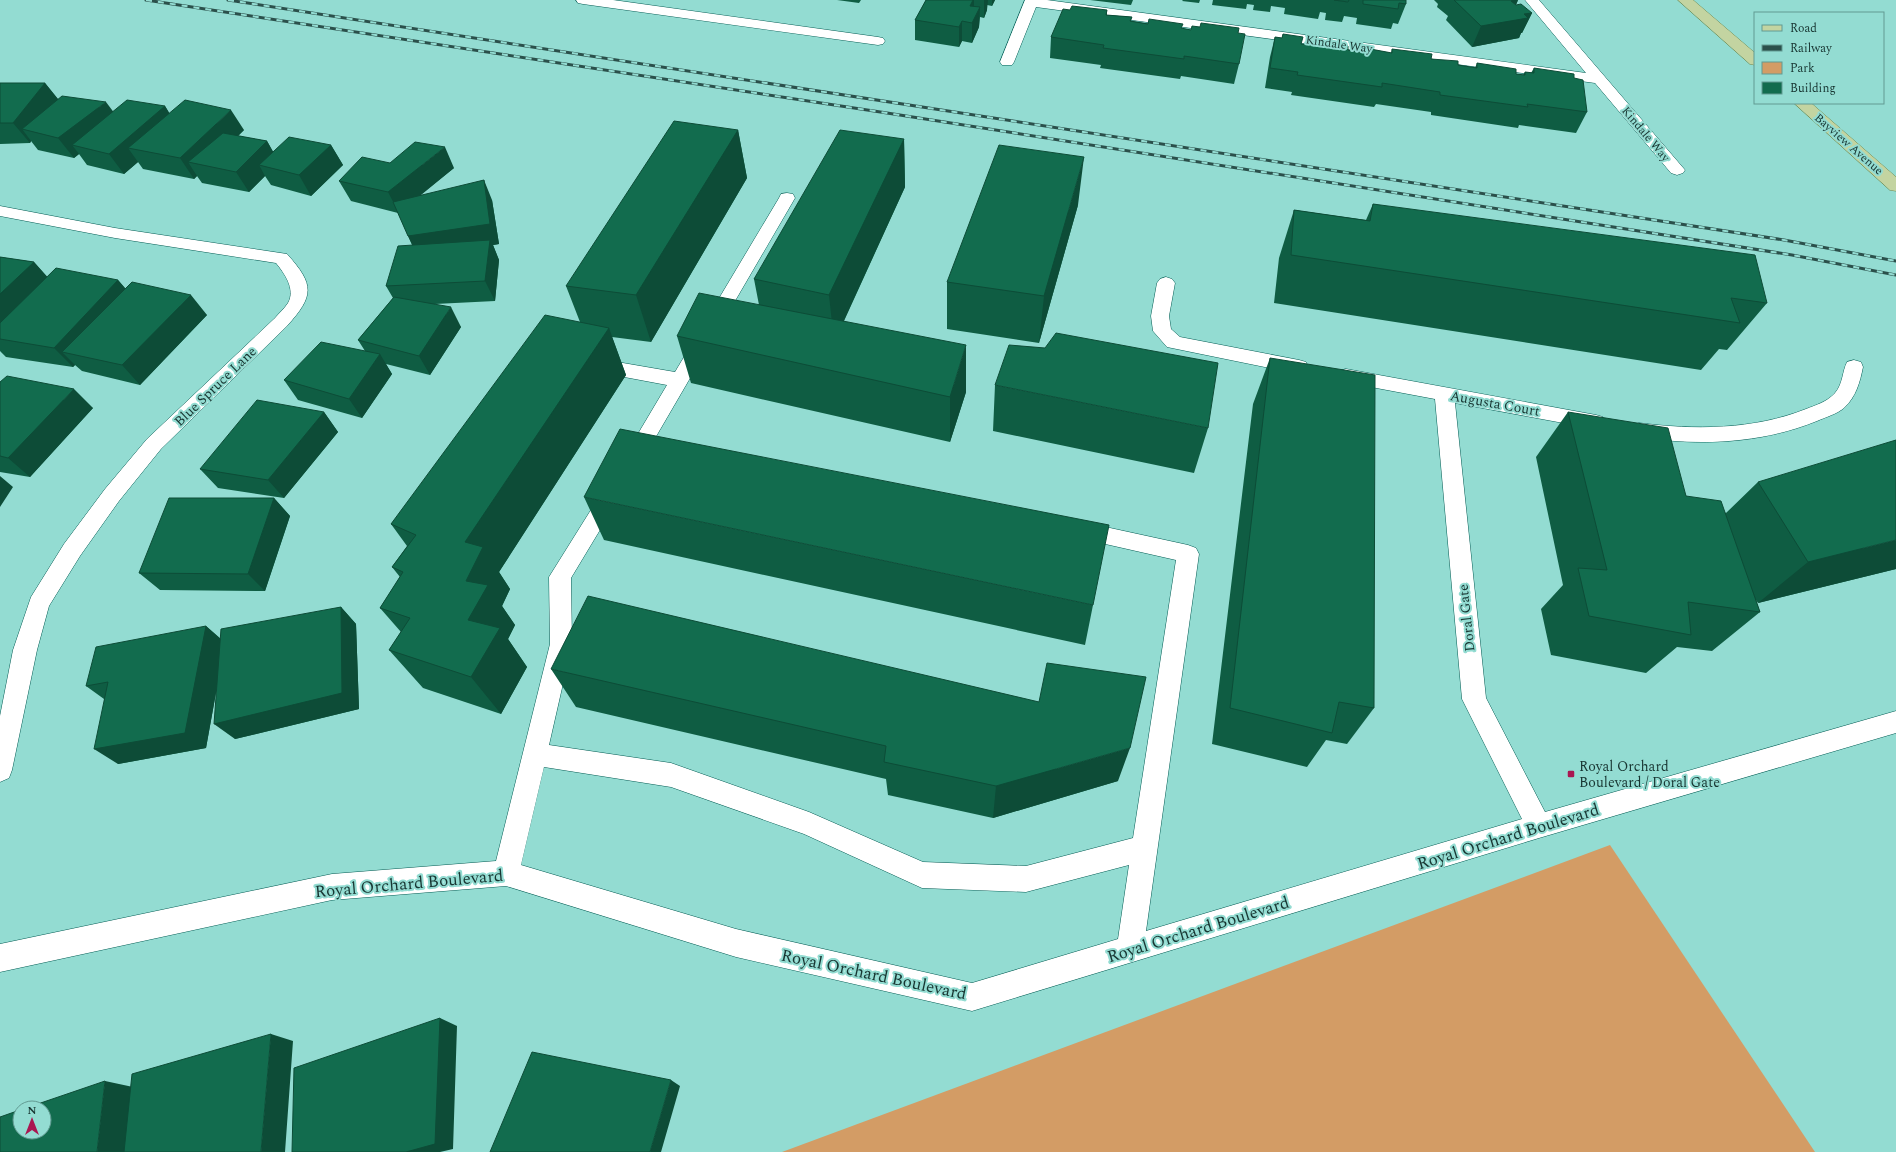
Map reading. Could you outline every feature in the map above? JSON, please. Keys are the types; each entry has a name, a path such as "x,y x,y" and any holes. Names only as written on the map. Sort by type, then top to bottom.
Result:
{"main road":[{"path":"1685,0 1754,60"},
{"name":"Bayview Avenue","path":"1803,104 1896,186"}],"street":[{"path":"583,0 878,41"},
{"name":"Kindale Way","path":"1532,0 1677,170"},
{"path":"1007,62 1032,1"},
{"name":"Kindale Way","path":"1032,1 1599,79"},
{"path":"506,873 561,644 560,577 646,439 787,198"},
{"name":"Blue Spruce Lane","path":"0,211 115,233 281,258 294,272 298,283 298,301 281,322 154,444 112,495 72,550 39,604 25,650 0,770"},
{"name":"Augusta Court","path":"1166,284 1160,316 1162,331 1174,342 1644,431 1693,436 1745,432 1787,424 1838,404 1850,387 1854,367"},
{"path":"581,363 680,380"},
{"name":"Doral Gate","path":"1444,394 1474,699 1539,826"},
{"path":"646,439 670,444"},
{"path":"1057,526 1188,554 1130,949"},
{"name":"Royal Orchard Boulevard","path":"0,958 332,887 506,873 736,943 972,997 1539,826 1892,725"},
{"path":"534,754 671,775 809,824 922,875 1026,879 1144,848"}],"green space":[{"path":"1610,845 1815,1152 782,1152"}],"building":[{"path":"926,0 973,0 970,6 980,7 972,23 962,21 959,27 915,20"},
{"path":"1334,0 1349,0 1348,2"},
{"path":"1363,0 1406,0 1406,4 1399,3 1398,9 1363,4"},
{"path":"1454,0 1516,0 1511,1 1516,5 1521,4 1532,13 1524,14 1528,18 1481,26"},
{"path":"1072,6 1107,10 1106,15 1132,17 1130,21 1148,24 1149,19 1183,24 1181,28 1191,30 1192,26 1200,27 1201,23 1239,28 1238,33 1245,34 1239,64 1184,56 1184,59 1103,48 1104,45 1051,37 1063,9 1070,10"},
{"path":"1283,34 1303,37 1301,44 1311,45 1311,41 1348,46 1348,50 1365,53 1365,48 1392,53 1392,49 1432,54 1431,59 1458,61 1458,65 1477,68 1477,63 1516,69 1516,74 1525,75 1525,72 1534,73 1534,68 1574,74 1574,78 1583,80 1587,112 1527,104 1528,107 1440,95 1440,92 1382,83 1382,87 1297,75 1298,72 1270,68 1275,37 1282,38"},
{"path":"0,83 45,83 13,123 0,123"},
{"path":"62,96 106,102 58,138 22,129"},
{"path":"127,100 165,106 109,154 72,145"},
{"path":"185,100 231,110 180,158 128,148"},
{"path":"674,121 738,130 636,295 566,286"},
{"path":"840,130 904,139 829,295 754,279"},
{"path":"223,133 267,141 236,172 188,162"},
{"path":"289,137 331,145 299,175 259,165"},
{"path":"415,142 445,147 388,192 339,181 362,157 390,163"},
{"path":"999,145 1084,157 1044,296 947,282"},
{"path":"484,180 490,224 408,236 393,202"},
{"path":"1373,204 1755,255 1767,303 1731,298 1740,323 1291,255 1294,210 1370,221"},
{"path":"490,240 485,281 386,286 398,246"},
{"path":"0,257 34,262 0,294"},
{"path":"56,268 118,280 54,348 0,339 0,323"},
{"path":"132,282 191,295 122,365 62,352"},
{"path":"699,293 966,345 950,397 677,336"},
{"path":"394,297 451,307 419,356 358,340"},
{"path":"545,315 609,328 465,542 483,547 466,581 488,585 468,620 500,628 471,677 389,650 410,618 380,608 403,572 392,567 416,535 391,524"},
{"path":"1056,333 1218,363 1208,428 995,385 1009,345 1045,348"},
{"path":"321,342 380,354 349,399 284,380"},
{"path":"1270,358 1375,375 1374,708 1339,702 1332,733 1230,708"},
{"path":"7,376 74,389 8,458 0,456 0,382"},
{"path":"257,400 324,412 268,480 200,469"},
{"path":"1568,412 1668,428 1686,496 1721,501 1760,612 1688,602 1691,635 1589,616 1578,568 1607,570"},
{"path":"620,429 1109,525 1093,605 584,497"},
{"path":"1896,440 1896,540 1808,562 1758,482"},
{"path":"169,498 274,498 248,574 139,573"},
{"path":"588,596 1039,702 1047,663 1146,677 1130,748 996,786 884,762 886,746 551,669"},
{"path":"341,607 342,693 214,724 221,629"},
{"path":"206,626 185,733 94,749 108,682 86,686 96,647"},
{"path":"440,1018 435,1144 406,1152 292,1152 294,1068"},
{"path":"271,1034 261,1152 124,1152 132,1074"},
{"path":"532,1052 671,1080 650,1152 490,1152"},
{"path":"105,1081 97,1152 0,1152 0,1117 12,1113 12,1140 52,1140 52,1100 49,1100"}],"railway":[{"path":"146,0 887,113 1792,255 1896,275"},
{"path":"228,0 1784,240 1896,261"}],"place":[{"name":"Royal Orchard Boulevard / Doral Gate","path":"1571,774"}]}
